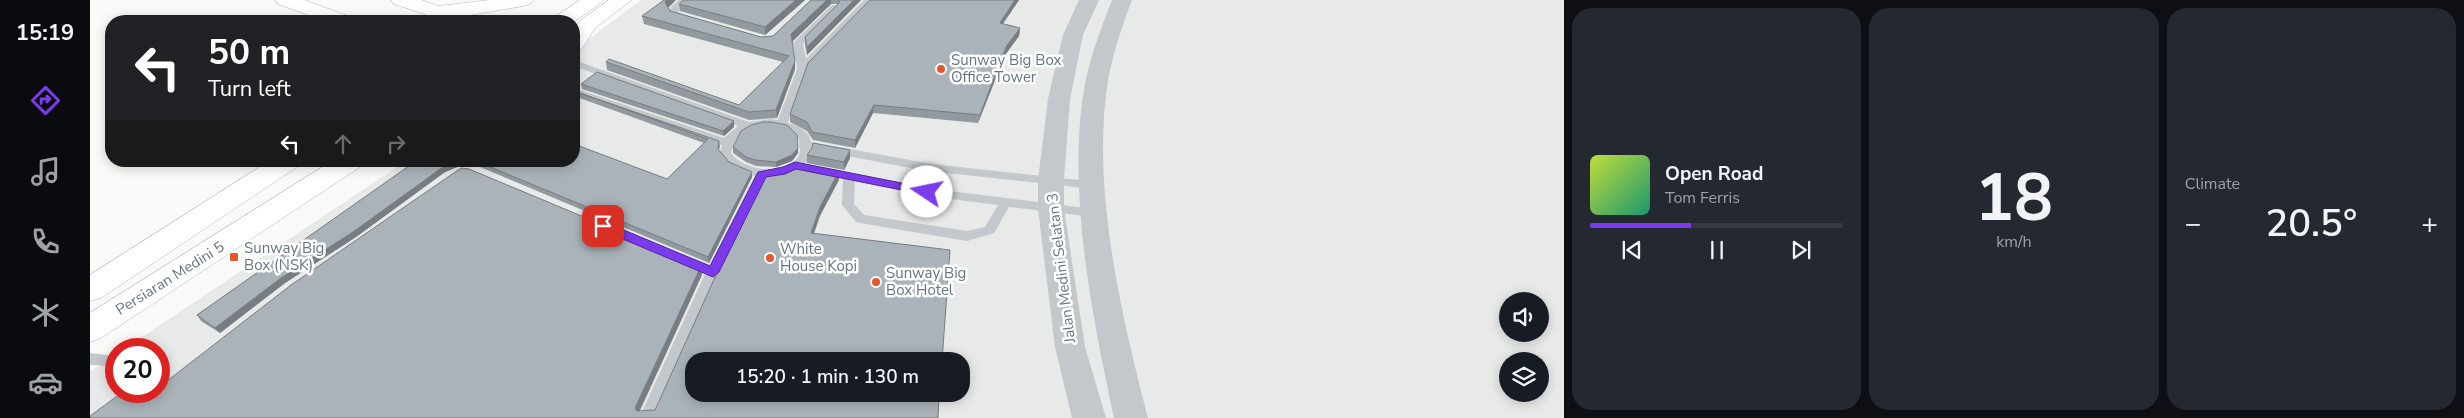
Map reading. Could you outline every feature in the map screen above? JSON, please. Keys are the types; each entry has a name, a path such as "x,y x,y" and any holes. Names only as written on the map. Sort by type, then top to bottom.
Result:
{"street":[{"path":"284,0 327,15"},
{"path":"401,0 448,15"},
{"path":"439,12 479,8 522,0"},
{"path":"518,15 542,0"},
{"path":"571,15 594,0"},
{"path":"580,35 588,24 622,0"},
{"name":"Jalan Medini Selatan 3","path":"1089,0 1074,35 1059,99 1051,180 1051,209 1070,347 1089,418"},
{"path":"1122,0 1106,41 1094,105 1093,213 1112,342 1131,418"},
{"path":"90,290 279,167"},
{"name":"Persiaran Medini 5","path":"90,329 342,167"}],"lane":[{"path":"685,0 673,13 678,17 697,22"},
{"path":"782,124 802,69 869,0"},
{"path":"802,69 798,43 835,7"},
{"path":"580,63 749,126"},
{"path":"580,93 727,142"},
{"path":"771,122 782,124 800,132 807,146 806,153 795,166 785,170 762,174 740,169 732,164 725,150 727,142 739,130 749,126 771,122"},
{"path":"807,146 932,168 1093,185"},
{"path":"795,166 927,192 1093,213"},
{"path":"927,192 932,168"},
{"path":"647,418 713,272 762,174"},
{"path":"849,177 848,205 860,219 967,236 989,230 1005,202"},
{"path":"677,257 713,272"},
{"path":"90,359 105,360"}],"shaded area":[{"path":"641,0 1564,0 1564,418 90,418 90,372 105,362 105,403 170,403 170,338 140,338 397,167 580,167 580,46"}],"building":[{"path":"664,0 667,0 665,2 670,11 761,37 773,36 811,0 827,0 791,34 795,61 776,110 749,112 606,62 609,59 739,105 789,56 642,16"},
{"path":"683,0 796,0 765,27 679,4"},
{"path":"839,0 854,0 807,47 805,37 839,3"},
{"path":"870,0 1015,0 1000,23 1020,28 1006,47 980,115 874,105 855,140 812,132 807,122 790,114 808,63"},
{"path":"597,72 734,121 723,131 581,84"},
{"path":"580,93 719,141 718,149 729,162 752,172 708,257 490,167 580,167 580,146 667,179 708,139"},
{"path":"763,122 787,125 797,135 798,148 792,155 776,162 755,160 746,157 733,147 741,131 751,125"},
{"path":"813,143 850,150 844,162 807,155"},
{"path":"796,163 839,171 820,207 811,233 950,250 943,352 685,352 685,402 939,402 938,418 90,418 90,416 108,403 170,403 170,379 291,285 461,168 469,169 701,266 635,408 637,411 655,410 721,264 768,170 781,169"},
{"path":"407,167 443,167 353,232 281,278 215,328 197,315"}],"place":[{"name":"Sunway Big Box Office Tower","path":"941,69"},
{"name":"Sunway Big Box (NSK)","path":"234,257"},
{"name":"White House Kopi","path":"770,258"},
{"name":"Sunway Big Box Hotel","path":"876,282"}],"route":[{"path":"603,226 713,272 762,174 774,173 795,166 927,192"}]}
